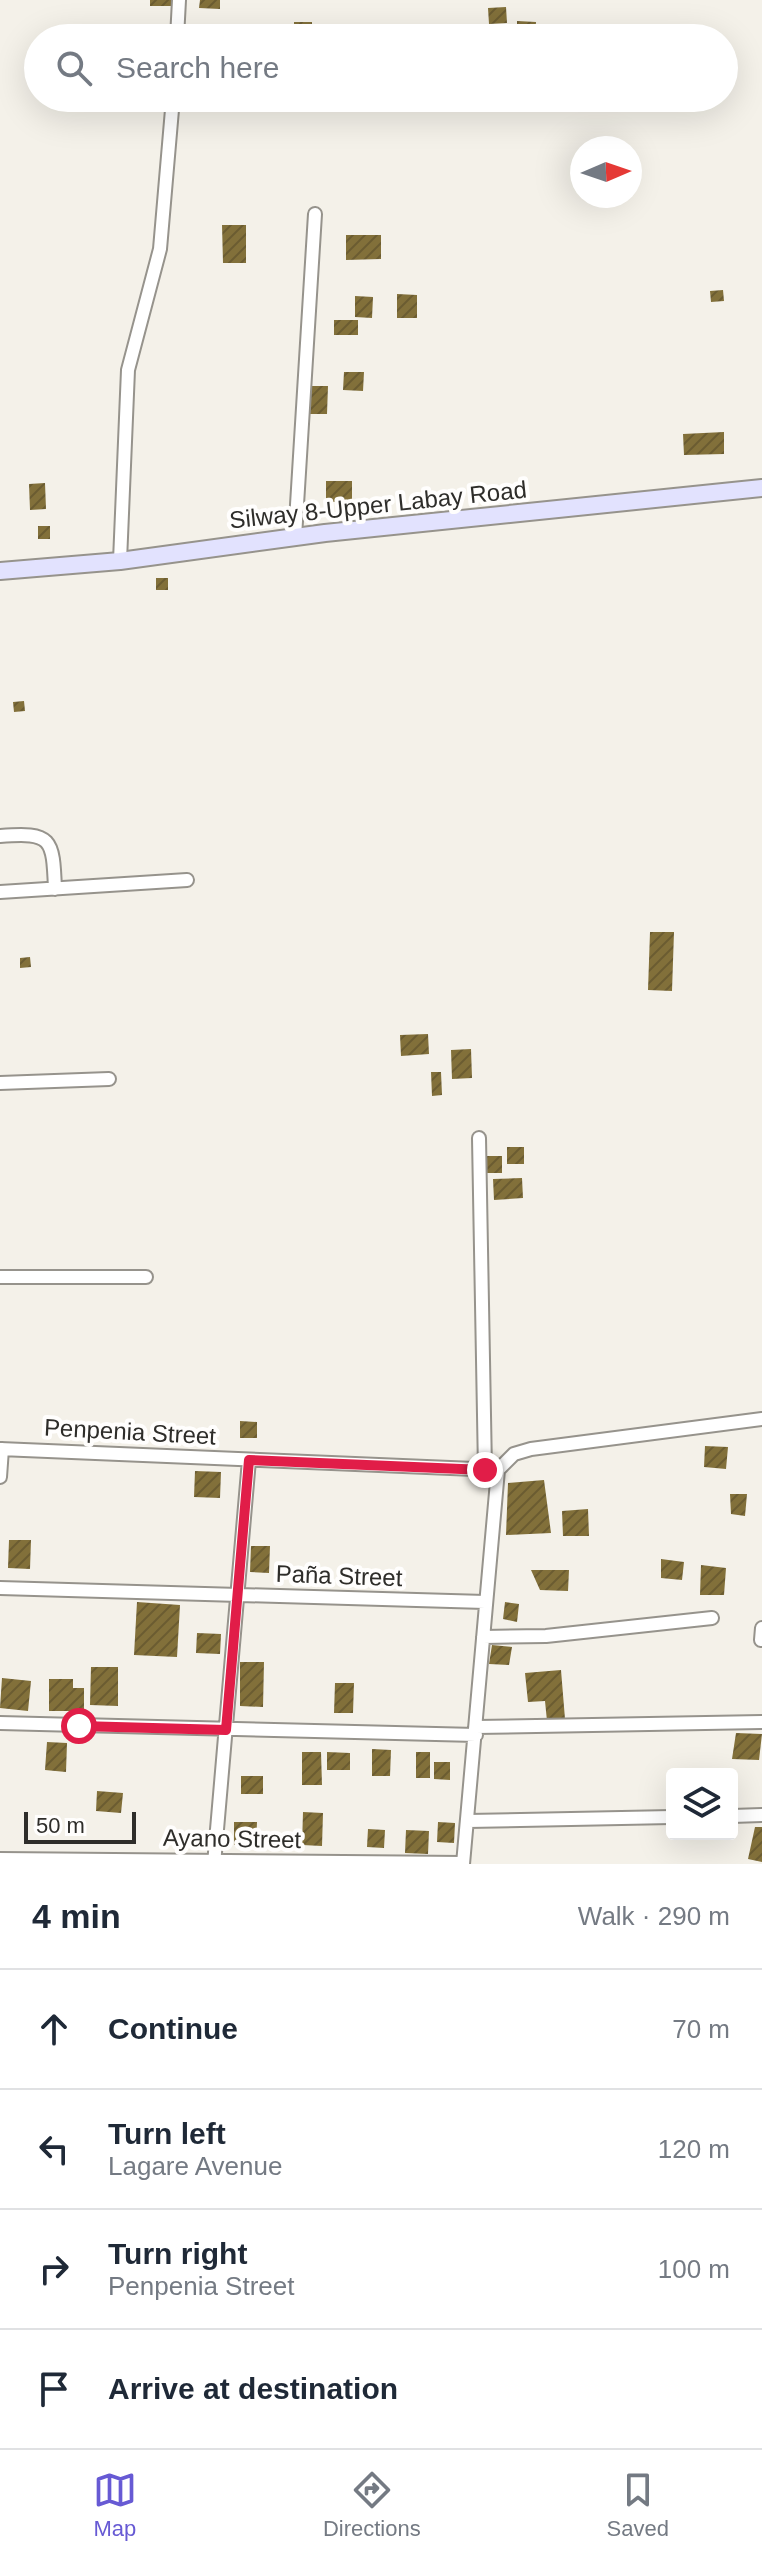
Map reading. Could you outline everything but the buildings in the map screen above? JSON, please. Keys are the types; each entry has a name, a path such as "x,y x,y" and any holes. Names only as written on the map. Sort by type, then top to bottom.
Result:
{"main road":[{"name":"Silway 8-Upper Labay Road","path":"0,571 120,561 295,537 762,488"}],"street":[{"path":"178,24 179,0"},
{"path":"120,561 128,370 160,249 172,112"},
{"path":"295,537 315,214"},
{"path":"0,836 33,834 46,839 53,853 55,889"},
{"path":"0,892 187,880"},
{"path":"0,1083 109,1079"},
{"path":"463,1863 483,1637 491,1470 479,1138"},
{"path":"0,1277 146,1277"},
{"path":"491,1470 514,1454 531,1449 762,1419"},
{"path":"0,1477 1,1449"},
{"name":"Penpenia Street","path":"1,1449 491,1470"},
{"path":"215,1862 249,1460"},
{"name":"Paña Street","path":"0,1588 485,1602"},
{"path":"483,1637 546,1636 712,1618"},
{"path":"761,1640 762,1628"},
{"path":"0,1723 226,1730 476,1731 762,1722"},
{"path":"738,1816 762,1815"},
{"path":"468,1821 666,1817"},
{"name":"Ayano Street","path":"0,1859 463,1863"}],"route":[{"path":"79,1726 226,1730 249,1460 485,1470"}]}
